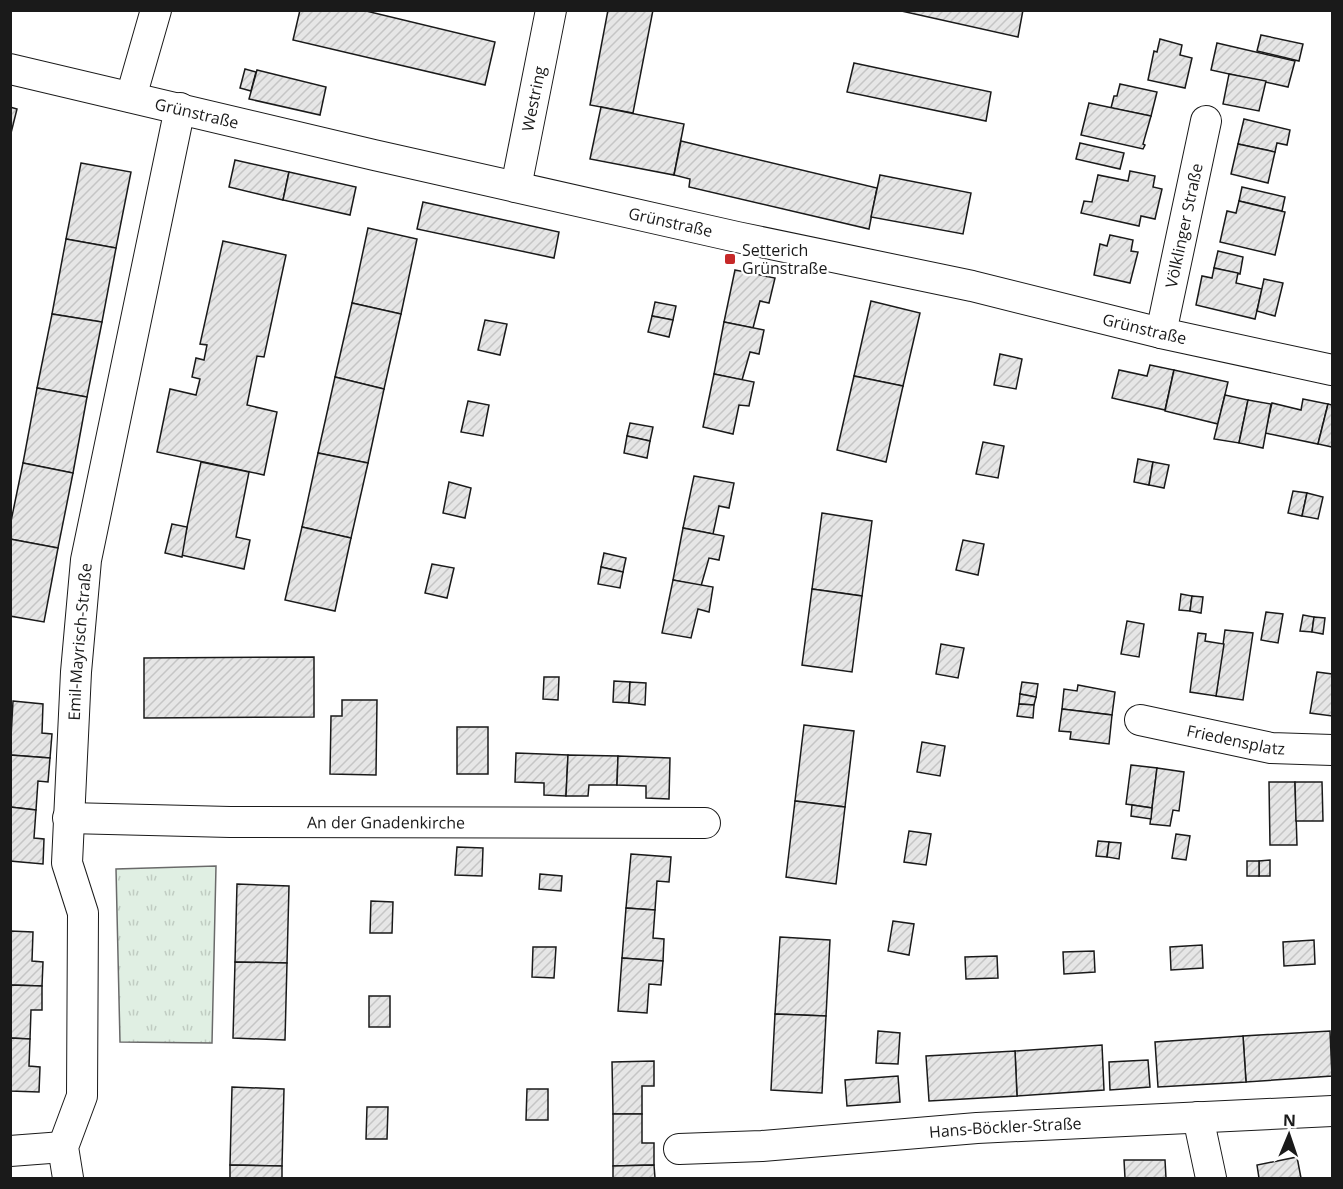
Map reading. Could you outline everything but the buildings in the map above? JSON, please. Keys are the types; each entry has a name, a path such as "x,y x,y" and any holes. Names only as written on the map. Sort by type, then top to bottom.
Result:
{"street":[{"path":"131,98 156,10"},
{"name":"Westring","path":"516,187 551,10"},
{"name":"Grünstraße","path":"10,69 516,187 737,237 972,286 1161,333 1332,370"},
{"name":"Emil-Mayrisch-Straße","path":"68,1179 63,1147 82,1096 83,913 67,864 76,672 86,560 180,108"},
{"name":"Völklinger Straße","path":"1161,333 1206,121"},
{"name":"Friedensplatz","path":"1140,720 1270,748 1332,750"},
{"name":"An der Gnadenkirche","path":"68,819 705,824"},
{"name":"Hans-Böckler-Straße","path":"679,1149 762,1146 977,1128 1332,1110"},
{"path":"1198,1117 1211,1179"},
{"path":"10,1151 63,1147"}],"green space":[{"path":"216,866 212,1043 120,1042 116,869"}],"place":[{"name":"Setterich Grünstraße","path":"730,259"}]}
